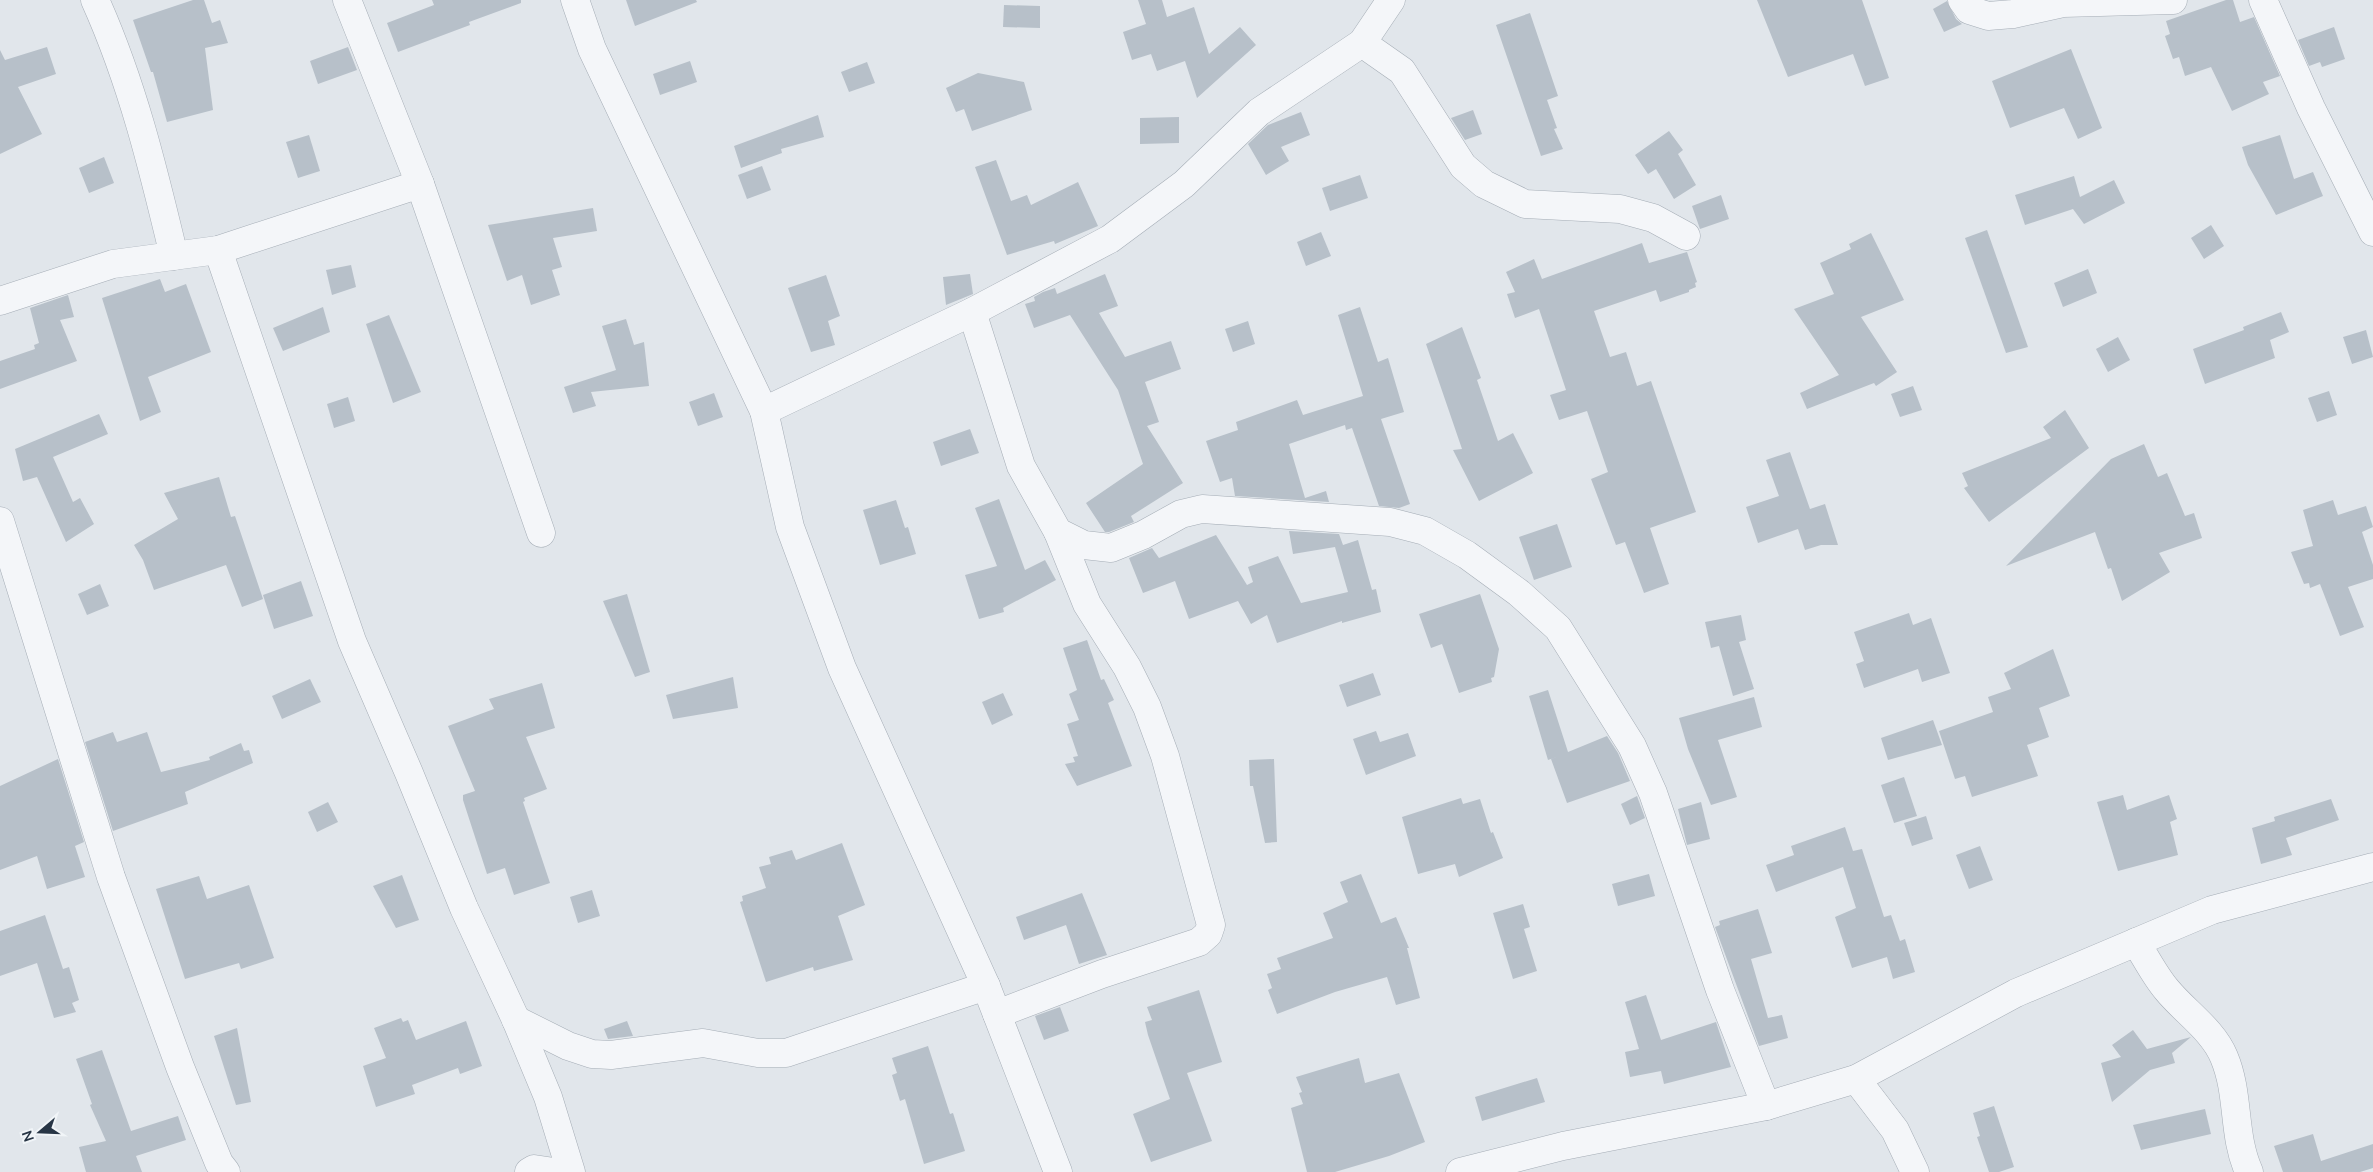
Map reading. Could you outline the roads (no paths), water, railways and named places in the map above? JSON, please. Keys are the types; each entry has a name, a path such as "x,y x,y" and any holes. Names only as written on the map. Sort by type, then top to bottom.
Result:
{"street":[{"path":"95,0 115,46 147,145 174,256"},
{"path":"347,0 420,184 541,532"},
{"path":"575,0 592,49 764,411 790,527 842,668 986,986 1058,1172"},
{"path":"764,411 972,312 1110,239 1184,184 1259,112 1362,43 1391,0"},
{"path":"1962,0 1969,10 1988,16 2013,14 2063,3 2173,0"},
{"path":"2264,0 2311,108 2373,232"},
{"path":"1362,43 1402,71 1463,166 1484,184 1525,204 1620,210 1653,218 1686,236"},
{"path":"0,301 113,264 218,250 420,184"},
{"path":"218,250 352,641 410,773 464,908 516,1020 548,1097 571,1172"},
{"path":"972,312 1021,466 1058,532 1087,604 1127,667 1147,707 1165,756 1211,925 1208,934 1199,942 1102,974 997,1014"},
{"path":"1058,532 1084,545 1111,548 1143,535 1181,514 1202,509 1390,522 1425,531 1467,555 1519,593 1558,628 1632,746 1653,792 1720,990 1766,1106"},
{"path":"0,521 111,877 180,1066 219,1163 226,1172"},
{"path":"1460,1172 1509,1166 1563,1146 1766,1106 1856,1079 2016,993 2212,910 2373,867"},
{"path":"2136,942 2167,990 2200,1024 2223,1055 2233,1086 2237,1131 2242,1156 2250,1172"},
{"path":"516,1020 592,1054 611,1055 703,1043 758,1053 786,1053 986,986"},
{"path":"1856,1079 1896,1130 1915,1172"},
{"path":"529,1172 534,1169 554,1172"}]}
